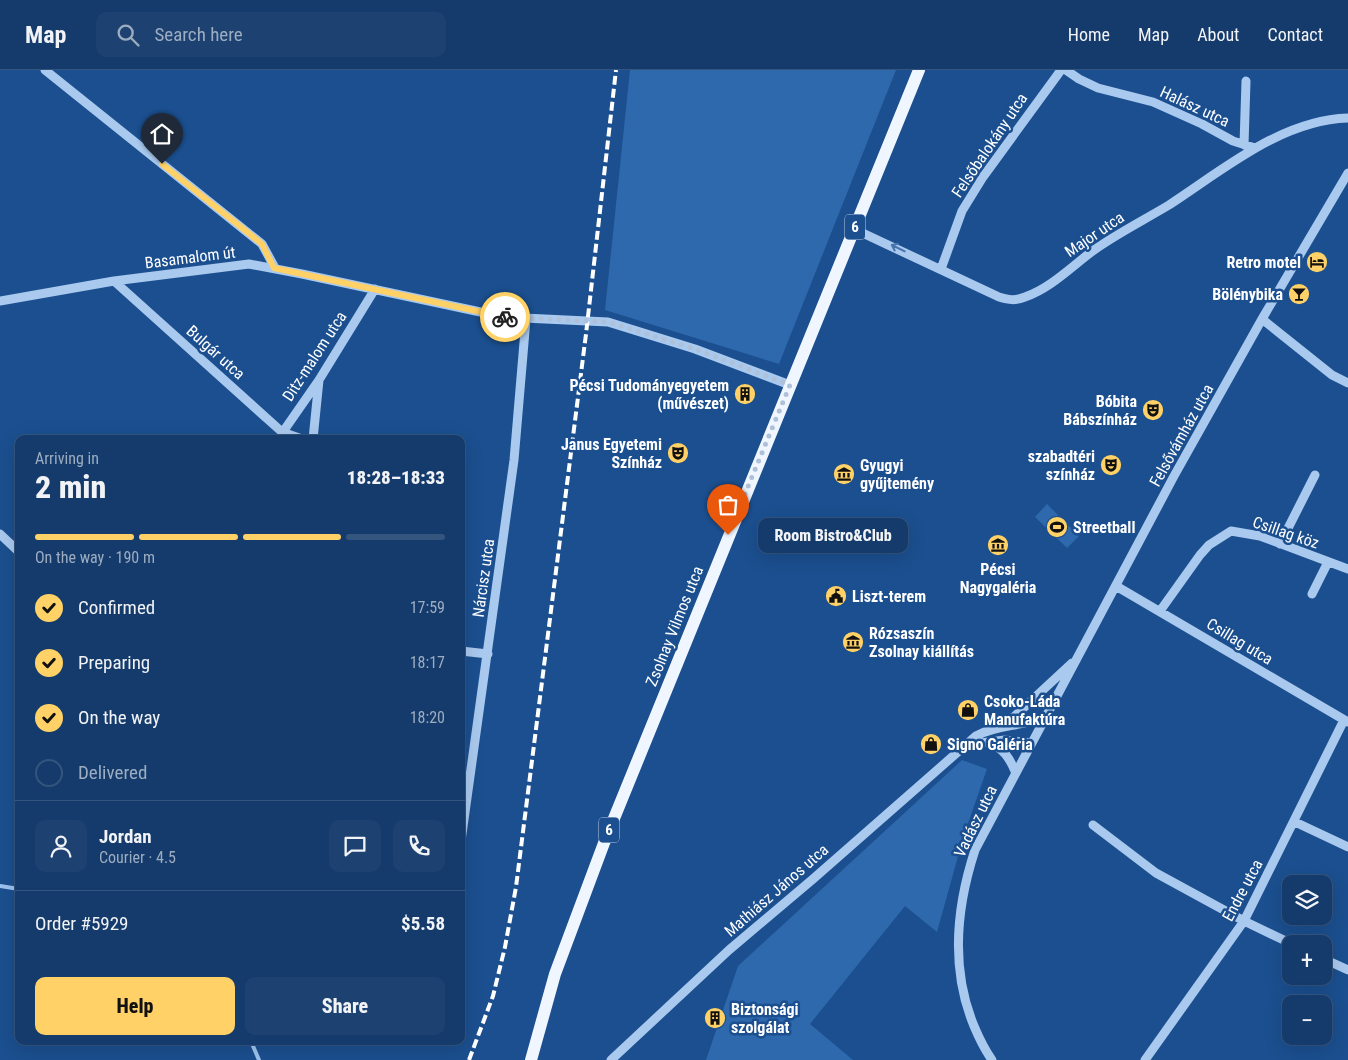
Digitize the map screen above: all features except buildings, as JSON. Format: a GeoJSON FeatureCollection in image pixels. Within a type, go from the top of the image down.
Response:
{"type":"FeatureCollection","features":[{"type":"Feature","properties":{"kind":"main road","name":"Zsolnay Vilmos utca"},"geometry":{"type":"LineString","coordinates":[[531,1060],[554,974],[604,843],[919,70]]}},
{"type":"Feature","properties":{"kind":"street"},"geometry":{"type":"LineString","coordinates":[[45,70],[262,244],[274,268]]}},
{"type":"Feature","properties":{"kind":"street","name":"Felsőbalokány utca"},"geometry":{"type":"LineString","coordinates":[[941,269],[962,211],[983,177],[1061,70]]}},
{"type":"Feature","properties":{"kind":"street","name":"Halász utca"},"geometry":{"type":"LineString","coordinates":[[1066,70],[1098,88],[1152,102],[1202,124],[1233,141],[1255,148]]}},
{"type":"Feature","properties":{"kind":"street"},"geometry":{"type":"LineString","coordinates":[[1244,145],[1246,81]]}},
{"type":"Feature","properties":{"kind":"street","name":"Major utca"},"geometry":{"type":"LineString","coordinates":[[854,229],[999,297],[1012,301],[1042,290],[1096,249],[1255,148],[1312,123],[1348,118]]}},
{"type":"Feature","properties":{"kind":"street","name":"Felsővámház utca"},"geometry":{"type":"LineString","coordinates":[[1047,716],[1174,476],[1262,319],[1348,173]]}},
{"type":"Feature","properties":{"kind":"street","name":"Basamalom út"},"geometry":{"type":"LineString","coordinates":[[0,301],[114,281],[249,264],[486,313],[526,319],[608,322],[695,349],[790,385]]}},
{"type":"Feature","properties":{"kind":"street","name":"Bulgár utca"},"geometry":{"type":"LineString","coordinates":[[114,281],[280,435]]}},
{"type":"Feature","properties":{"kind":"street","name":"Ditz-malom utca"},"geometry":{"type":"LineString","coordinates":[[280,435],[319,380],[375,289]]}},
{"type":"Feature","properties":{"kind":"street","name":"Nárcisz utca"},"geometry":{"type":"LineString","coordinates":[[465,813],[514,460],[526,319]]}},
{"type":"Feature","properties":{"kind":"street"},"geometry":{"type":"LineString","coordinates":[[1262,319],[1332,375],[1348,383]]}},
{"type":"Feature","properties":{"kind":"street"},"geometry":{"type":"LineString","coordinates":[[313,435],[319,380]]}},
{"type":"Feature","properties":{"kind":"street"},"geometry":{"type":"LineString","coordinates":[[1280,544],[1315,475]]}},
{"type":"Feature","properties":{"kind":"street","name":"Csillag köz"},"geometry":{"type":"LineString","coordinates":[[1160,612],[1200,555],[1209,545],[1231,531],[1260,536],[1348,569]]}},
{"type":"Feature","properties":{"kind":"street"},"geometry":{"type":"LineString","coordinates":[[0,534],[15,548]]}},
{"type":"Feature","properties":{"kind":"street"},"geometry":{"type":"LineString","coordinates":[[1312,594],[1328,562]]}},
{"type":"Feature","properties":{"kind":"street","name":"Csillag utca"},"geometry":{"type":"LineString","coordinates":[[1116,586],[1346,721]]}},
{"type":"Feature","properties":{"kind":"street"},"geometry":{"type":"LineString","coordinates":[[465,651],[488,654]]}},
{"type":"Feature","properties":{"kind":"street","name":"Mathiász János utca"},"geometry":{"type":"LineString","coordinates":[[1002,727],[1076,659]]}},
{"type":"Feature","properties":{"kind":"street","name":"Mathiász János utca"},"geometry":{"type":"LineString","coordinates":[[611,1060],[729,950],[820,873],[964,746],[984,731],[1034,722],[1047,716]]}},
{"type":"Feature","properties":{"kind":"street","name":"Vadász utca"},"geometry":{"type":"LineString","coordinates":[[992,1060],[969,1014],[963,993],[959,972],[957,940],[959,916],[966,877],[975,850],[1015,772],[1047,716]]}},
{"type":"Feature","properties":{"kind":"street","name":"Endre utca"},"geometry":{"type":"LineString","coordinates":[[1145,1060],[1244,921],[1346,721]]}},
{"type":"Feature","properties":{"kind":"street"},"geometry":{"type":"LineString","coordinates":[[964,746],[1005,740],[1032,743]]}},
{"type":"Feature","properties":{"kind":"street"},"geometry":{"type":"LineString","coordinates":[[990,742],[1001,748],[1010,757],[1015,772]]}},
{"type":"Feature","properties":{"kind":"street"},"geometry":{"type":"LineString","coordinates":[[1295,822],[1348,846]]}},
{"type":"Feature","properties":{"kind":"street"},"geometry":{"type":"LineString","coordinates":[[1093,825],[1156,873],[1244,921],[1282,939]]}},
{"type":"Feature","properties":{"kind":"street"},"geometry":{"type":"LineString","coordinates":[[1332,963],[1348,970]]}},
{"type":"Feature","properties":{"kind":"shaded area"},"geometry":{"type":"Polygon","coordinates":[[[630,70],[896,70],[779,364],[605,310],[630,70]]]}},
{"type":"Feature","properties":{"kind":"shaded area","name":"Streetball"},"geometry":{"type":"Polygon","coordinates":[[[1047,504],[1079,536],[1067,548],[1035,517],[1047,504]]]}},
{"type":"Feature","properties":{"kind":"shaded area"},"geometry":{"type":"Polygon","coordinates":[[[962,760],[987,769],[964,835],[937,932],[905,906],[810,1024],[853,1060],[706,1060],[738,966],[962,760]]]}},
{"type":"Feature","properties":{"kind":"waterway"},"geometry":{"type":"LineString","coordinates":[[0,886],[15,888]]}},
{"type":"Feature","properties":{"kind":"waterway"},"geometry":{"type":"LineString","coordinates":[[253,1045],[259,1060]]}},
{"type":"Feature","properties":{"kind":"railway"},"geometry":{"type":"LineString","coordinates":[[469,1060],[493,996],[505,947],[516,887],[586,334],[616,70]]}},
{"type":"Feature","properties":{"kind":"way so far"},"geometry":{"type":"LineString","coordinates":[[505,317],[608,322],[695,349],[790,385],[728,535]]}},
{"type":"Feature","properties":{"kind":"place","name":"Retro motel"},"geometry":{"type":"Point","coordinates":[1317,262]}},
{"type":"Feature","properties":{"kind":"place","name":"Bölénybika"},"geometry":{"type":"Point","coordinates":[1299,294]}},
{"type":"Feature","properties":{"kind":"place","name":"Pécsi Tudományegyetem (művészet)"},"geometry":{"type":"Point","coordinates":[745,394]}},
{"type":"Feature","properties":{"kind":"place","name":"Bóbita Bábszínház"},"geometry":{"type":"Point","coordinates":[1153,410]}},
{"type":"Feature","properties":{"kind":"place","name":"Janus Egyetemi Színház"},"geometry":{"type":"Point","coordinates":[678,453]}},
{"type":"Feature","properties":{"kind":"place","name":"szabadtéri színház"},"geometry":{"type":"Point","coordinates":[1111,465]}},
{"type":"Feature","properties":{"kind":"place","name":"Gyugyi gyűjtemény"},"geometry":{"type":"Point","coordinates":[844,474]}},
{"type":"Feature","properties":{"kind":"place","name":"Streetball"},"geometry":{"type":"Point","coordinates":[1057,527]}},
{"type":"Feature","properties":{"kind":"place","name":"Room Bistro&Club"},"geometry":{"type":"Point","coordinates":[728,535]}},
{"type":"Feature","properties":{"kind":"place","name":"Pécsi Nagygaléria"},"geometry":{"type":"Point","coordinates":[998,545]}},
{"type":"Feature","properties":{"kind":"place","name":"Liszt-terem"},"geometry":{"type":"Point","coordinates":[836,596]}},
{"type":"Feature","properties":{"kind":"place","name":"Rózsaszín Zsolnay kiállítás"},"geometry":{"type":"Point","coordinates":[853,642]}},
{"type":"Feature","properties":{"kind":"place","name":"Csoko-Láda Manufaktúra"},"geometry":{"type":"Point","coordinates":[968,710]}},
{"type":"Feature","properties":{"kind":"place","name":"Signo Galéria"},"geometry":{"type":"Point","coordinates":[931,744]}},
{"type":"Feature","properties":{"kind":"place","name":"Biztonsági szolgálat"},"geometry":{"type":"Point","coordinates":[715,1018]}},
{"type":"Feature","properties":{"kind":"route"},"geometry":{"type":"LineString","coordinates":[[162,164],[262,244],[274,268],[505,317]]}}]}
